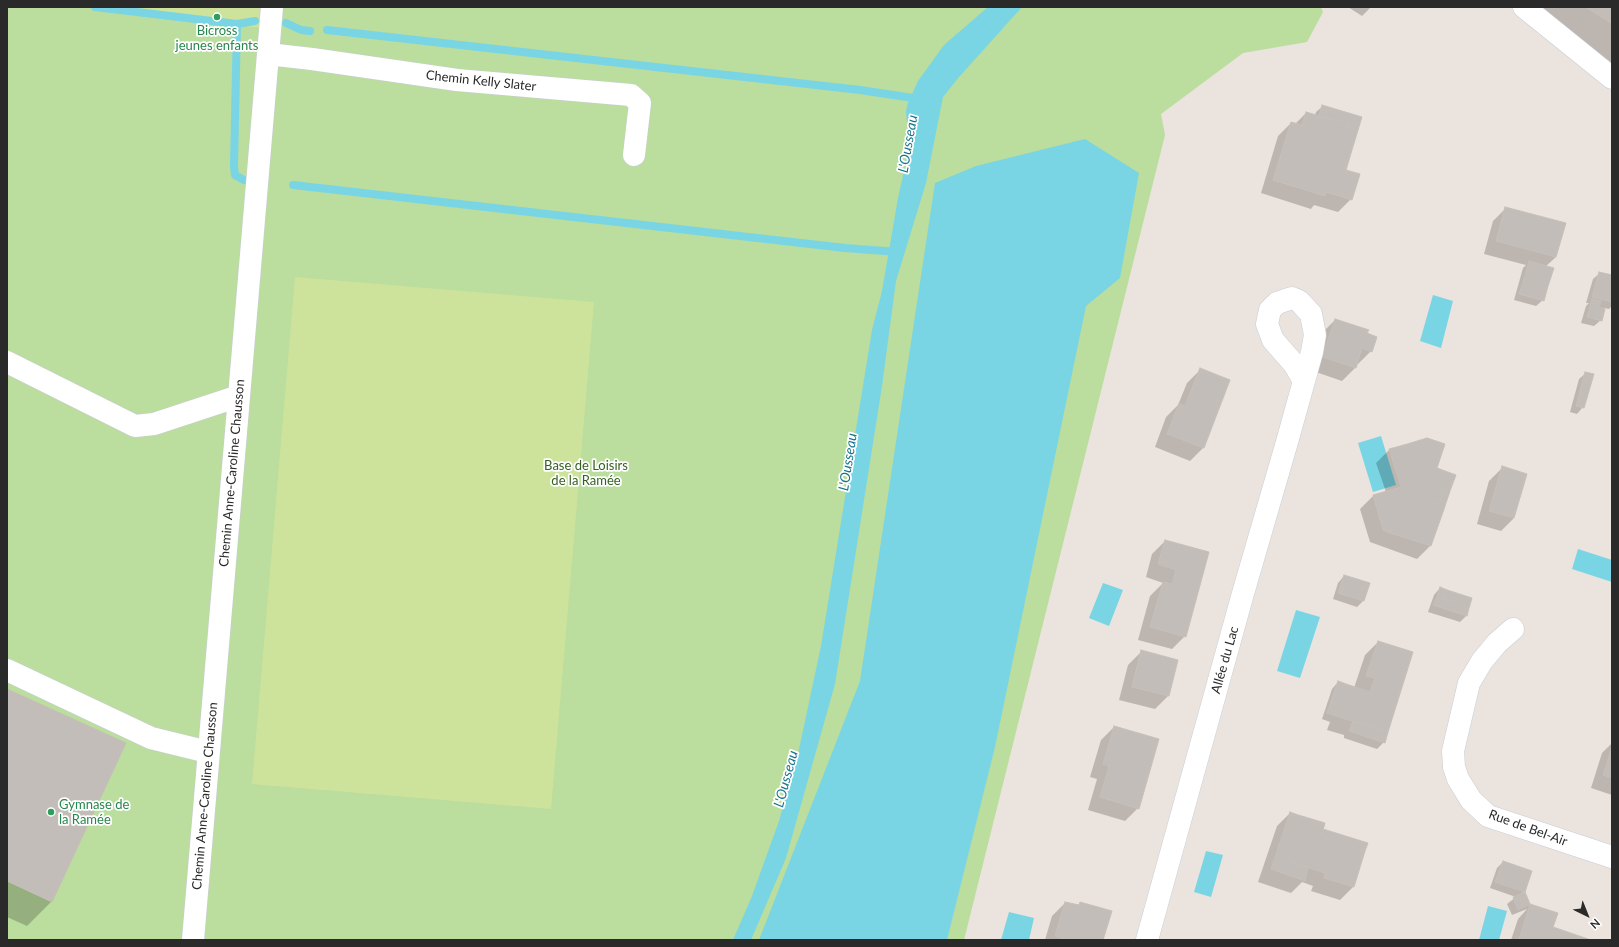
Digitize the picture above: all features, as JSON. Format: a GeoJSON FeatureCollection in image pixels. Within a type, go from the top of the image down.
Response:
{"type":"FeatureCollection","features":[{"type":"Feature","properties":{"kind":"street","name":"Chemin Anne-Caroline Chausson"},"geometry":{"type":"LineString","coordinates":[[193,940],[272,7]]}},
{"type":"Feature","properties":{"kind":"street"},"geometry":{"type":"LineString","coordinates":[[1524,7],[1612,78]]}},
{"type":"Feature","properties":{"kind":"street","name":"Chemin Kelly Slater"},"geometry":{"type":"LineString","coordinates":[[268,54],[457,80],[631,95],[640,103],[634,155]]}},
{"type":"Feature","properties":{"kind":"street"},"geometry":{"type":"LineString","coordinates":[[7,362],[135,426],[154,424],[239,396]]}},
{"type":"Feature","properties":{"kind":"street","name":"Allée du Lac"},"geometry":{"type":"LineString","coordinates":[[1147,940],[1242,597],[1304,381]]}},
{"type":"Feature","properties":{"kind":"street","name":"Rue de Bel-Air"},"geometry":{"type":"LineString","coordinates":[[1513,629],[1497,643],[1482,661],[1469,683],[1453,751],[1454,767],[1458,779],[1471,800],[1488,816],[1612,857]]}},
{"type":"Feature","properties":{"kind":"street"},"geometry":{"type":"LineString","coordinates":[[7,670],[151,738],[208,752]]}},
{"type":"Feature","properties":{"kind":"green space","name":"Base de Loisirs de la Ramée"},"geometry":{"type":"Polygon","coordinates":[[[7,7],[1321,7],[1323,12],[1307,42],[1243,53],[1161,114],[1165,135],[964,940],[7,940],[7,7]]]}},
{"type":"Feature","properties":{"kind":"green space","name":"Bicross jeunes enfants"},"geometry":{"type":"Polygon","coordinates":[[[86,7],[263,7],[261,28],[86,7]]]}},
{"type":"Feature","properties":{"kind":"green space"},"geometry":{"type":"Polygon","coordinates":[[[295,277],[594,302],[551,809],[252,784],[295,277]]]}},
{"type":"Feature","properties":{"kind":"water"},"geometry":{"type":"Polygon","coordinates":[[[988,7],[1022,7],[943,97],[926,183],[896,281],[882,386],[835,684],[786,858],[751,940],[733,940],[752,896],[779,821],[798,754],[821,646],[872,330],[882,291],[898,198],[909,148],[906,111],[908,103],[918,81],[944,45],[988,7]]]}},
{"type":"Feature","properties":{"kind":"water"},"geometry":{"type":"Polygon","coordinates":[[[1085,139],[1139,173],[1120,278],[1086,306],[995,747],[947,940],[759,940],[860,681],[935,183],[976,166],[1085,139]]]}},
{"type":"Feature","properties":{"kind":"water"},"geometry":{"type":"Polygon","coordinates":[[[1433,295],[1453,301],[1441,348],[1420,341],[1433,295]]]}},
{"type":"Feature","properties":{"kind":"water"},"geometry":{"type":"Polygon","coordinates":[[[1381,436],[1396,485],[1373,492],[1358,443],[1381,436]]]}},
{"type":"Feature","properties":{"kind":"water"},"geometry":{"type":"Polygon","coordinates":[[[1578,549],[1612,560],[1612,582],[1572,569],[1578,549]]]}},
{"type":"Feature","properties":{"kind":"water"},"geometry":{"type":"Polygon","coordinates":[[[1103,583],[1123,590],[1109,626],[1089,618],[1103,583]]]}},
{"type":"Feature","properties":{"kind":"water"},"geometry":{"type":"Polygon","coordinates":[[[1296,610],[1320,617],[1300,678],[1277,671],[1296,610]]]}},
{"type":"Feature","properties":{"kind":"water"},"geometry":{"type":"Polygon","coordinates":[[[1206,851],[1223,855],[1211,897],[1194,892],[1206,851]]]}},
{"type":"Feature","properties":{"kind":"water"},"geometry":{"type":"Polygon","coordinates":[[[1488,906],[1507,911],[1499,940],[1479,940],[1488,906]]]}},
{"type":"Feature","properties":{"kind":"water"},"geometry":{"type":"Polygon","coordinates":[[[1009,912],[1034,918],[1029,940],[1001,940],[1009,912]]]}},
{"type":"Feature","properties":{"kind":"building"},"geometry":{"type":"Polygon","coordinates":[[[1586,7],[1612,7],[1612,24],[1586,7]]]}},
{"type":"Feature","properties":{"kind":"building"},"geometry":{"type":"Polygon","coordinates":[[[1322,105],[1362,117],[1358,130],[1347,127],[1347,124],[1319,116],[1322,105]]]}},
{"type":"Feature","properties":{"kind":"building"},"geometry":{"type":"Polygon","coordinates":[[[1306,112],[1347,124],[1347,127],[1358,130],[1346,170],[1360,174],[1352,200],[1326,192],[1325,196],[1273,180],[1291,122],[1302,125],[1306,112]]]}},
{"type":"Feature","properties":{"kind":"building"},"geometry":{"type":"Polygon","coordinates":[[[1505,207],[1566,223],[1556,257],[1496,241],[1505,207]]]}},
{"type":"Feature","properties":{"kind":"building"},"geometry":{"type":"Polygon","coordinates":[[[1529,261],[1554,268],[1548,286],[1524,279],[1529,261]]]}},
{"type":"Feature","properties":{"kind":"building"},"geometry":{"type":"Polygon","coordinates":[[[1599,272],[1612,275],[1612,302],[1592,297],[1599,272]]]}},
{"type":"Feature","properties":{"kind":"building"},"geometry":{"type":"Polygon","coordinates":[[[1524,279],[1548,286],[1544,301],[1519,294],[1524,279]]]}},
{"type":"Feature","properties":{"kind":"building"},"geometry":{"type":"Polygon","coordinates":[[[1592,299],[1601,301],[1599,307],[1605,309],[1602,321],[1587,317],[1592,299]]]}},
{"type":"Feature","properties":{"kind":"building"},"geometry":{"type":"Polygon","coordinates":[[[1335,319],[1369,330],[1367,333],[1377,337],[1372,352],[1362,348],[1356,368],[1322,357],[1335,319]]]}},
{"type":"Feature","properties":{"kind":"building"},"geometry":{"type":"Polygon","coordinates":[[[1200,368],[1230,380],[1204,448],[1167,434],[1179,403],[1185,406],[1200,368]]]}},
{"type":"Feature","properties":{"kind":"building"},"geometry":{"type":"Polygon","coordinates":[[[1585,372],[1594,374],[1584,408],[1576,406],[1585,372]]]}},
{"type":"Feature","properties":{"kind":"building"},"geometry":{"type":"Polygon","coordinates":[[[1427,438],[1445,444],[1437,468],[1456,475],[1450,491],[1444,489],[1439,504],[1432,502],[1430,509],[1443,512],[1431,546],[1390,533],[1415,460],[1409,461],[1404,445],[1427,438]]]}},
{"type":"Feature","properties":{"kind":"building"},"geometry":{"type":"Polygon","coordinates":[[[1404,445],[1409,461],[1415,460],[1390,533],[1383,530],[1373,495],[1401,487],[1389,449],[1404,445]]]}},
{"type":"Feature","properties":{"kind":"building"},"geometry":{"type":"Polygon","coordinates":[[[1502,466],[1527,474],[1514,518],[1489,511],[1502,466]]]}},
{"type":"Feature","properties":{"kind":"building"},"geometry":{"type":"Polygon","coordinates":[[[1444,489],[1450,491],[1443,512],[1430,509],[1432,502],[1439,504],[1444,489]]]}},
{"type":"Feature","properties":{"kind":"building"},"geometry":{"type":"Polygon","coordinates":[[[1165,540],[1209,552],[1186,637],[1150,627],[1163,582],[1172,584],[1176,570],[1158,564],[1165,540]]]}},
{"type":"Feature","properties":{"kind":"building"},"geometry":{"type":"Polygon","coordinates":[[[1344,575],[1370,583],[1364,601],[1338,593],[1344,575]]]}},
{"type":"Feature","properties":{"kind":"building"},"geometry":{"type":"Polygon","coordinates":[[[1440,587],[1447,590],[1443,599],[1437,597],[1440,587]]]}},
{"type":"Feature","properties":{"kind":"building"},"geometry":{"type":"Polygon","coordinates":[[[1447,590],[1472,598],[1469,608],[1443,599],[1447,590]]]}},
{"type":"Feature","properties":{"kind":"building"},"geometry":{"type":"Polygon","coordinates":[[[1437,597],[1469,608],[1467,616],[1433,605],[1437,597]]]}},
{"type":"Feature","properties":{"kind":"building"},"geometry":{"type":"Polygon","coordinates":[[[1378,641],[1413,652],[1388,732],[1339,717],[1349,685],[1370,692],[1375,678],[1366,676],[1378,641]]]}},
{"type":"Feature","properties":{"kind":"building"},"geometry":{"type":"Polygon","coordinates":[[[1141,650],[1178,660],[1169,696],[1132,687],[1141,650]]]}},
{"type":"Feature","properties":{"kind":"building"},"geometry":{"type":"Polygon","coordinates":[[[1338,681],[1349,685],[1339,717],[1327,713],[1338,681]]]}},
{"type":"Feature","properties":{"kind":"building","name":"Gymnase de la Ramée"},"geometry":{"type":"Polygon","coordinates":[[[7,689],[126,743],[52,902],[7,881],[7,689]]]}},
{"type":"Feature","properties":{"kind":"building"},"geometry":{"type":"Polygon","coordinates":[[[1353,721],[1388,732],[1385,743],[1349,731],[1353,721]]]}},
{"type":"Feature","properties":{"kind":"building"},"geometry":{"type":"Polygon","coordinates":[[[1114,726],[1159,739],[1139,809],[1100,797],[1109,766],[1103,764],[1114,726]]]}},
{"type":"Feature","properties":{"kind":"building"},"geometry":{"type":"Polygon","coordinates":[[[1612,747],[1612,778],[1603,775],[1612,747]]]}},
{"type":"Feature","properties":{"kind":"building"},"geometry":{"type":"Polygon","coordinates":[[[1290,812],[1295,814],[1291,827],[1299,830],[1288,861],[1308,867],[1305,881],[1271,869],[1290,812]]]}},
{"type":"Feature","properties":{"kind":"building"},"geometry":{"type":"Polygon","coordinates":[[[1295,814],[1325,823],[1321,837],[1365,851],[1354,887],[1324,878],[1325,873],[1288,861],[1299,830],[1291,827],[1295,814]]]}},
{"type":"Feature","properties":{"kind":"building"},"geometry":{"type":"Polygon","coordinates":[[[1323,829],[1368,843],[1365,851],[1321,837],[1323,829]]]}},
{"type":"Feature","properties":{"kind":"building"},"geometry":{"type":"Polygon","coordinates":[[[1503,861],[1532,871],[1525,892],[1495,882],[1503,861]]]}},
{"type":"Feature","properties":{"kind":"building"},"geometry":{"type":"Polygon","coordinates":[[[1525,892],[1530,904],[1518,910],[1513,897],[1525,892]]]}},
{"type":"Feature","properties":{"kind":"building"},"geometry":{"type":"Polygon","coordinates":[[[1065,902],[1079,905],[1080,902],[1112,911],[1103,940],[1061,940],[1061,938],[1055,936],[1065,902]]]}},
{"type":"Feature","properties":{"kind":"building"},"geometry":{"type":"Polygon","coordinates":[[[1530,904],[1558,913],[1553,927],[1591,940],[1519,940],[1530,904]]]}},
{"type":"Feature","properties":{"kind":"waterway"},"geometry":{"type":"LineString","coordinates":[[95,7],[237,24],[234,166],[235,175],[244,180]]}},
{"type":"Feature","properties":{"kind":"waterway"},"geometry":{"type":"LineString","coordinates":[[237,24],[255,21]]}},
{"type":"Feature","properties":{"kind":"waterway"},"geometry":{"type":"LineString","coordinates":[[286,23],[301,30],[310,31]]}},
{"type":"Feature","properties":{"kind":"waterway"},"geometry":{"type":"LineString","coordinates":[[327,30],[860,90],[920,99]]}},
{"type":"Feature","properties":{"kind":"waterway"},"geometry":{"type":"LineString","coordinates":[[293,185],[845,248],[898,252]]}},
{"type":"Feature","properties":{"kind":"place","name":"Bicross jeunes enfants"},"geometry":{"type":"Point","coordinates":[217,17]}},
{"type":"Feature","properties":{"kind":"place","name":"Gymnase de la Ramée"},"geometry":{"type":"Point","coordinates":[51,812]}},
{"type":"Feature","properties":{"kind":"water label","name":"L'Ousseau"},"geometry":{"type":"Point","coordinates":[908,144]}},
{"type":"Feature","properties":{"kind":"water label","name":"L'Ousseau"},"geometry":{"type":"Point","coordinates":[848,462]}},
{"type":"Feature","properties":{"kind":"water label","name":"L'Ousseau"},"geometry":{"type":"Point","coordinates":[786,779]}}]}
